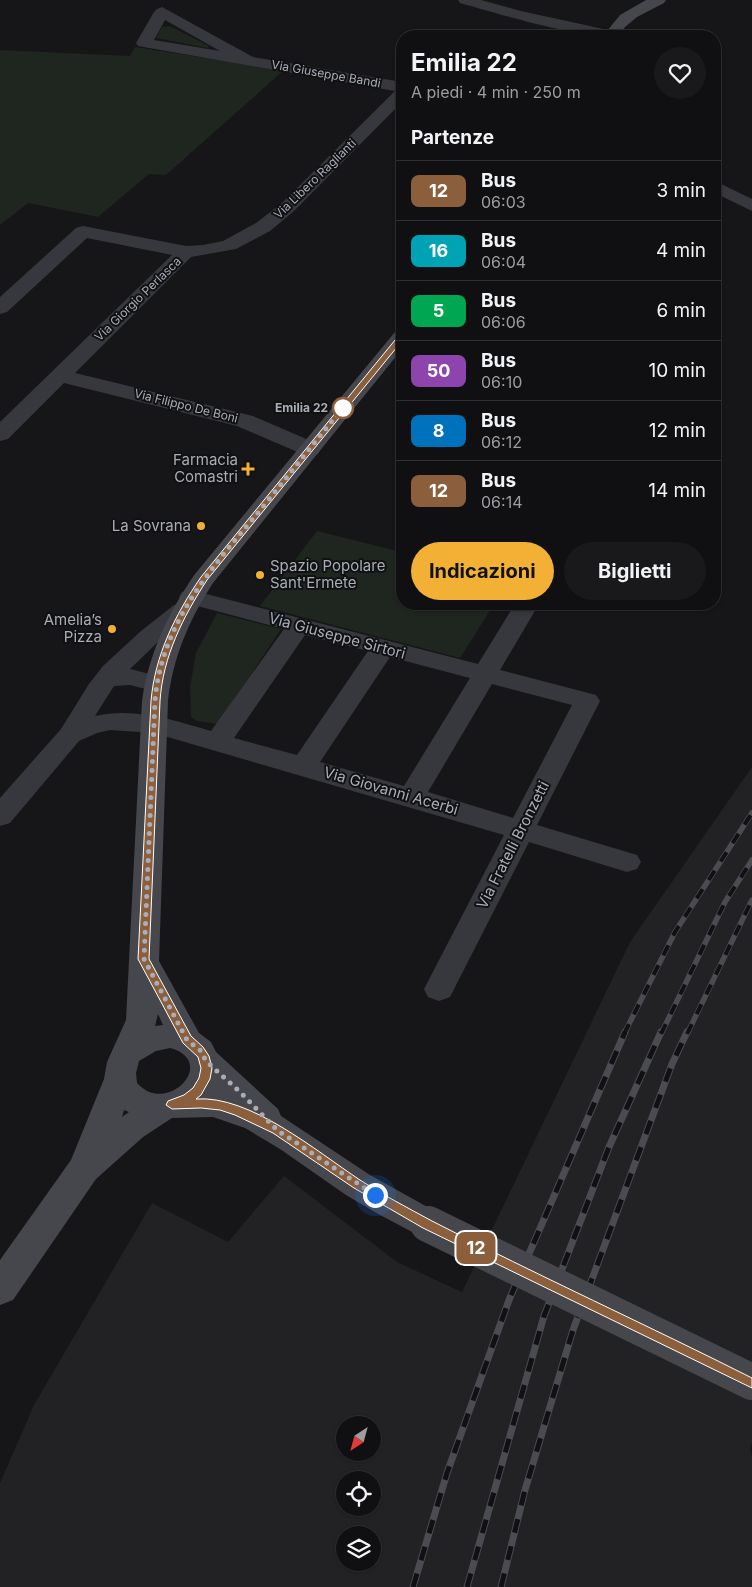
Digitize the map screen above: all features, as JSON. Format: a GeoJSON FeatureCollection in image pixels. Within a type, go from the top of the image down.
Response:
{"type":"FeatureCollection","features":[{"type":"Feature","properties":{"kind":"main road"},"geometry":{"type":"LineString","coordinates":[[615,30],[633,12],[659,0]]}},
{"type":"Feature","properties":{"kind":"main road"},"geometry":{"type":"LineString","coordinates":[[84,1169],[142,1020],[157,684],[170,638],[187,604],[204,579],[396,343]]}},
{"type":"Feature","properties":{"kind":"main road"},"geometry":{"type":"LineString","coordinates":[[0,1289],[84,1169],[131,1128],[167,1105],[188,1098],[201,1086],[206,1073],[196,1050],[144,959]]}},
{"type":"Feature","properties":{"kind":"main road"},"geometry":{"type":"LineString","coordinates":[[277,1130],[196,1050],[174,1037],[154,1038],[139,1044],[123,1067],[123,1090],[140,1103],[167,1105],[201,1103],[220,1105],[238,1111],[277,1130],[358,1185],[428,1224],[752,1382]]}},
{"type":"Feature","properties":{"kind":"street"},"geometry":{"type":"LineString","coordinates":[[465,0],[518,15],[584,30]]}},
{"type":"Feature","properties":{"kind":"street","name":"Via Giuseppe Bandi"},"geometry":{"type":"LineString","coordinates":[[249,61],[162,12],[144,42],[249,61],[396,86]]}},
{"type":"Feature","properties":{"kind":"street","name":"Via Libero Raglianti"},"geometry":{"type":"LineString","coordinates":[[186,252],[203,251],[229,245],[272,221],[295,201],[396,98]]}},
{"type":"Feature","properties":{"kind":"street"},"geometry":{"type":"LineString","coordinates":[[721,189],[752,206]]}},
{"type":"Feature","properties":{"kind":"street","name":"Via Giorgio Perlasca"},"geometry":{"type":"LineString","coordinates":[[0,308],[83,232],[186,252]]}},
{"type":"Feature","properties":{"kind":"street","name":"Via Giorgio Perlasca"},"geometry":{"type":"LineString","coordinates":[[0,434],[186,252]]}},
{"type":"Feature","properties":{"kind":"street","name":"Via Filippo De Boni"},"geometry":{"type":"LineString","coordinates":[[59,375],[245,421],[310,449]]}},
{"type":"Feature","properties":{"kind":"street"},"geometry":{"type":"LineString","coordinates":[[0,816],[70,735],[106,679],[150,636],[187,604]]}},
{"type":"Feature","properties":{"kind":"street","name":"Via Giuseppe Sirtori"},"geometry":{"type":"LineString","coordinates":[[187,604],[298,626],[587,701]]}},
{"type":"Feature","properties":{"kind":"street"},"geometry":{"type":"LineString","coordinates":[[410,797],[523,610]]}},
{"type":"Feature","properties":{"kind":"street"},"geometry":{"type":"LineString","coordinates":[[217,742],[298,626]]}},
{"type":"Feature","properties":{"kind":"street"},"geometry":{"type":"LineString","coordinates":[[304,766],[383,648]]}},
{"type":"Feature","properties":{"kind":"street"},"geometry":{"type":"LineString","coordinates":[[106,679],[130,677],[157,684]]}},
{"type":"Feature","properties":{"kind":"street","name":"Via Fratelli Bronzetti"},"geometry":{"type":"LineString","coordinates":[[439,988],[587,701]]}},
{"type":"Feature","properties":{"kind":"street","name":"Via Giovanni Acerbi"},"geometry":{"type":"LineString","coordinates":[[70,735],[88,726],[110,722],[155,724],[304,766],[627,862]]}},
{"type":"Feature","properties":{"kind":"shaded area"},"geometry":{"type":"Polygon","coordinates":[[[170,26],[209,46],[208,48],[156,38],[162,27],[170,26]]]}},
{"type":"Feature","properties":{"kind":"shaded area"},"geometry":{"type":"Polygon","coordinates":[[[135,47],[284,70],[166,175],[149,174],[98,217],[28,203],[0,225],[0,50],[130,56],[135,47]]]}},
{"type":"Feature","properties":{"kind":"shaded area"},"geometry":{"type":"Polygon","coordinates":[[[317,531],[396,551],[396,610],[490,610],[460,658],[260,606],[317,531]]]}},
{"type":"Feature","properties":{"kind":"shaded area"},"geometry":{"type":"Polygon","coordinates":[[[217,613],[281,629],[218,724],[197,721],[191,717],[190,687],[196,653],[217,613]]]}},
{"type":"Feature","properties":{"kind":"shaded area"},"geometry":{"type":"Polygon","coordinates":[[[752,767],[752,1442],[750,1448],[752,1457],[752,1587],[0,1587],[0,1483],[34,1405],[152,1203],[228,1242],[284,1176],[397,1262],[462,1292],[630,942],[752,767]]]}},
{"type":"Feature","properties":{"kind":"railway"},"geometry":{"type":"LineString","coordinates":[[625,1032],[675,932],[752,813]]}},
{"type":"Feature","properties":{"kind":"railway"},"geometry":{"type":"LineString","coordinates":[[661,1034],[725,902],[752,860]]}},
{"type":"Feature","properties":{"kind":"railway"},"geometry":{"type":"LineString","coordinates":[[687,1034],[752,900]]}},
{"type":"Feature","properties":{"kind":"railway"},"geometry":{"type":"LineString","coordinates":[[413,1587],[447,1473],[509,1300],[625,1032]]}},
{"type":"Feature","properties":{"kind":"railway"},"geometry":{"type":"LineString","coordinates":[[467,1587],[544,1316],[609,1147],[661,1032]]}},
{"type":"Feature","properties":{"kind":"railway"},"geometry":{"type":"LineString","coordinates":[[501,1587],[525,1490],[573,1330],[672,1064],[687,1032]]}},
{"type":"Feature","properties":{"kind":"bus line","name":"12"},"geometry":{"type":"LineString","coordinates":[[396,343],[204,579],[183,610],[170,638],[157,684],[155,701],[144,959],[187,1040],[200,1050],[206,1061],[205,1079],[201,1086],[188,1098],[172,1105],[201,1103],[220,1105],[238,1111],[277,1130],[358,1185],[428,1224],[752,1382]]}},
{"type":"Feature","properties":{"kind":"place","name":"Emilia 22"},"geometry":{"type":"Point","coordinates":[343,408]}},
{"type":"Feature","properties":{"kind":"place","name":"Farmacia Comastri"},"geometry":{"type":"Point","coordinates":[248,469]}},
{"type":"Feature","properties":{"kind":"place","name":"La Sovrana"},"geometry":{"type":"Point","coordinates":[201,526]}},
{"type":"Feature","properties":{"kind":"place","name":"Spazio Popolare Sant'Ermete"},"geometry":{"type":"Point","coordinates":[260,575]}},
{"type":"Feature","properties":{"kind":"place","name":"Amelia’s Pizza"},"geometry":{"type":"Point","coordinates":[112,629]}},
{"type":"Feature","properties":{"kind":"route"},"geometry":{"type":"LineString","coordinates":[[343,408],[204,579],[183,610],[170,638],[157,684],[155,701],[144,959],[187,1040],[200,1050],[206,1061],[277,1130],[375,1195]]}}]}
